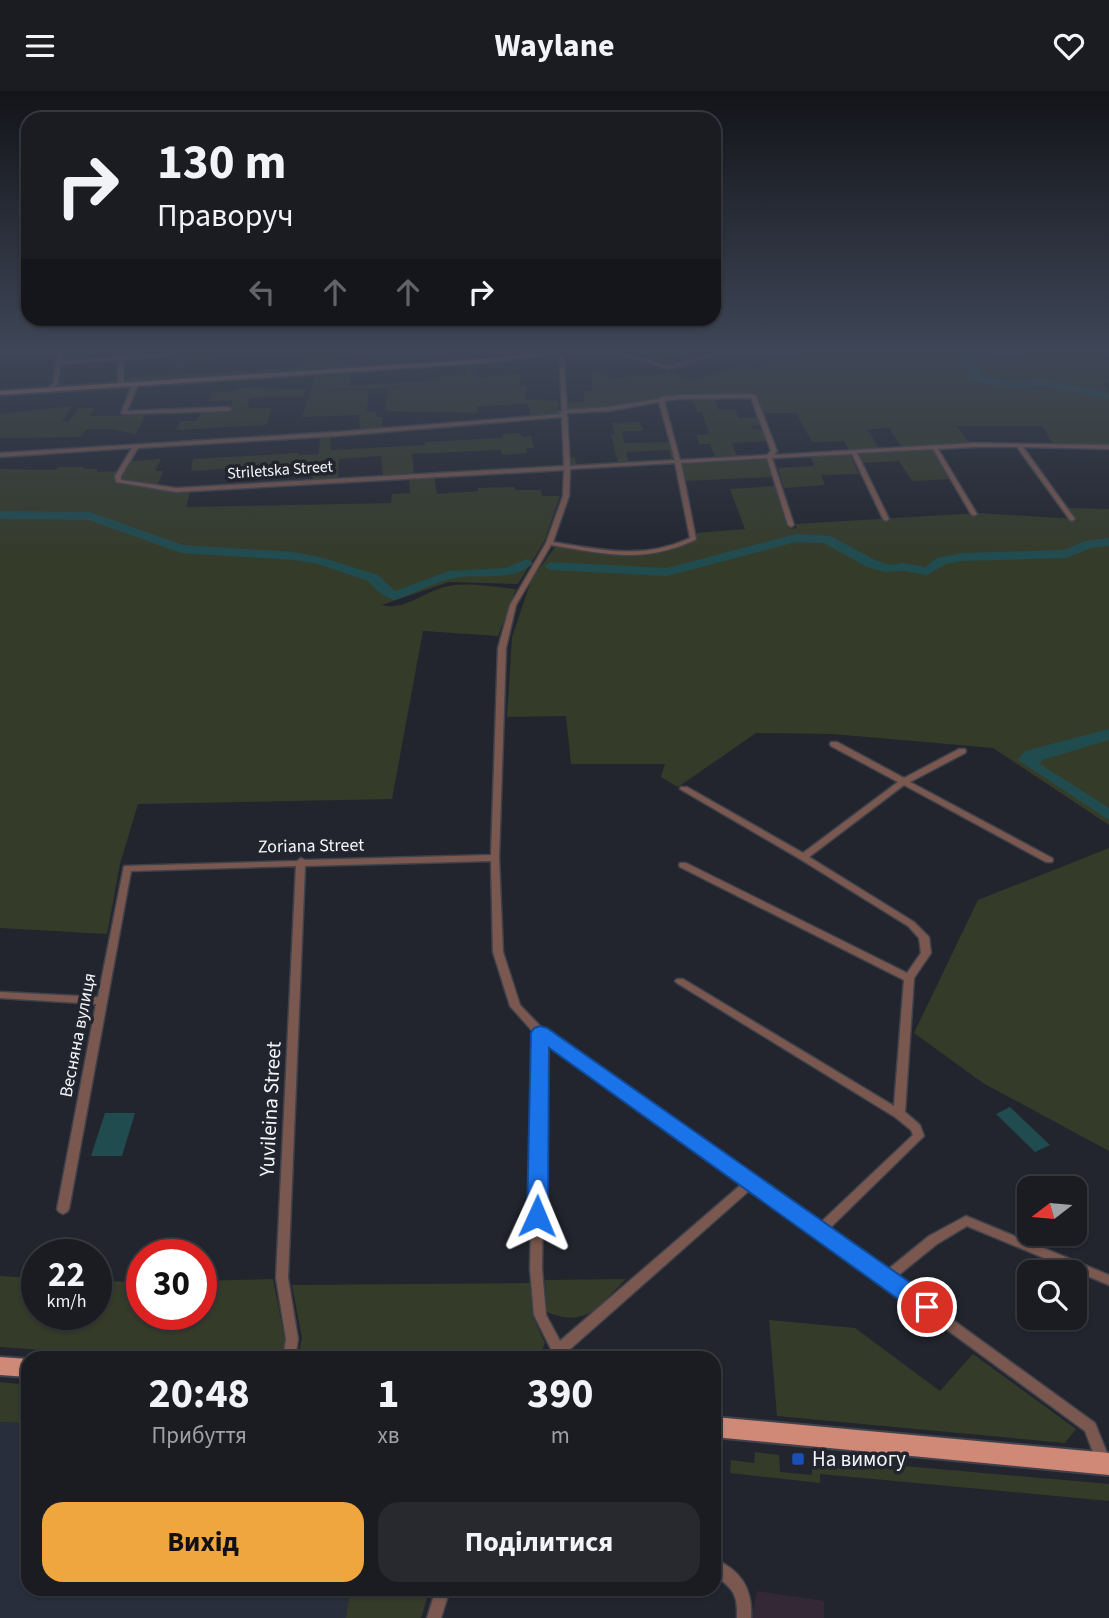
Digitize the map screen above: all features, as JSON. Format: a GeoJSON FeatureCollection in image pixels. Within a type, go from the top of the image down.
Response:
{"type":"FeatureCollection","features":[{"type":"Feature","properties":{"kind":"main road"},"geometry":{"type":"LineString","coordinates":[[0,1366],[21,1368]]}},
{"type":"Feature","properties":{"kind":"main road"},"geometry":{"type":"LineString","coordinates":[[721,1428],[1107,1464]]}},
{"type":"Feature","properties":{"kind":"street"},"geometry":{"type":"LineString","coordinates":[[0,455],[377,431],[495,420]]}},
{"type":"Feature","properties":{"kind":"street"},"geometry":{"type":"LineString","coordinates":[[564,420],[568,467],[565,496],[549,543],[513,605],[502,648],[495,858],[498,952],[515,1006],[540,1033],[820,1230],[1090,1427],[1107,1464]]}},
{"type":"Feature","properties":{"kind":"street"},"geometry":{"type":"LineString","coordinates":[[549,543],[620,554],[664,549],[693,539],[667,420]]}},
{"type":"Feature","properties":{"kind":"street"},"geometry":{"type":"LineString","coordinates":[[762,420],[774,451],[769,456]]}},
{"type":"Feature","properties":{"kind":"street"},"geometry":{"type":"LineString","coordinates":[[568,467],[1018,445],[1108,448]]}},
{"type":"Feature","properties":{"kind":"street"},"geometry":{"type":"LineString","coordinates":[[1018,445],[1072,519]]}},
{"type":"Feature","properties":{"kind":"street","name":"Striletska Street"},"geometry":{"type":"LineString","coordinates":[[136,446],[118,476],[118,481],[176,490],[568,467]]}},
{"type":"Feature","properties":{"kind":"street"},"geometry":{"type":"LineString","coordinates":[[935,448],[974,514]]}},
{"type":"Feature","properties":{"kind":"street"},"geometry":{"type":"LineString","coordinates":[[854,452],[886,519]]}},
{"type":"Feature","properties":{"kind":"street"},"geometry":{"type":"LineString","coordinates":[[769,456],[791,525]]}},
{"type":"Feature","properties":{"kind":"street"},"geometry":{"type":"LineString","coordinates":[[834,744],[1049,860]]}},
{"type":"Feature","properties":{"kind":"street"},"geometry":{"type":"LineString","coordinates":[[803,857],[903,782],[962,751]]}},
{"type":"Feature","properties":{"kind":"street"},"geometry":{"type":"LineString","coordinates":[[684,789],[803,857],[911,924],[923,937],[926,953],[909,978],[899,1114]]}},
{"type":"Feature","properties":{"kind":"street","name":"Zoriana Street"},"geometry":{"type":"LineString","coordinates":[[127,868],[495,858]]}},
{"type":"Feature","properties":{"kind":"street","name":"Yuvileina Street"},"geometry":{"type":"LineString","coordinates":[[290,1351],[292,1339],[282,1277],[301,862]]}},
{"type":"Feature","properties":{"kind":"street"},"geometry":{"type":"LineString","coordinates":[[683,865],[909,978]]}},
{"type":"Feature","properties":{"kind":"street","name":"Весняна вулиця"},"geometry":{"type":"LineString","coordinates":[[64,1209],[127,868]]}},
{"type":"Feature","properties":{"kind":"street"},"geometry":{"type":"LineString","coordinates":[[680,981],[899,1114],[916,1128],[919,1136],[820,1230]]}},
{"type":"Feature","properties":{"kind":"street"},"geometry":{"type":"LineString","coordinates":[[0,995],[102,1001]]}},
{"type":"Feature","properties":{"kind":"street"},"geometry":{"type":"LineString","coordinates":[[540,1033],[536,1269],[540,1315],[554,1351]]}},
{"type":"Feature","properties":{"kind":"street"},"geometry":{"type":"LineString","coordinates":[[558,1351],[750,1183]]}},
{"type":"Feature","properties":{"kind":"street"},"geometry":{"type":"LineString","coordinates":[[886,1278],[933,1240],[966,1221],[1109,1280]]}},
{"type":"Feature","properties":{"kind":"street"},"geometry":{"type":"LineString","coordinates":[[721,1571],[736,1582],[744,1593],[744,1618]]}},
{"type":"Feature","properties":{"kind":"street"},"geometry":{"type":"LineString","coordinates":[[433,1618],[441,1596]]}},
{"type":"Feature","properties":{"kind":"shaded area"},"geometry":{"type":"Polygon","coordinates":[[[0,420],[143,420],[136,434],[110,429],[87,429],[80,437],[0,438],[0,420]]]}},
{"type":"Feature","properties":{"kind":"shaded area"},"geometry":{"type":"Polygon","coordinates":[[[268,420],[266,425],[176,430],[180,421],[268,420]]]}},
{"type":"Feature","properties":{"kind":"shaded area"},"geometry":{"type":"Polygon","coordinates":[[[359,420],[383,420],[382,429],[360,430],[359,420]]]}},
{"type":"Feature","properties":{"kind":"shaded area"},"geometry":{"type":"Polygon","coordinates":[[[705,420],[759,420],[761,425],[751,426],[752,429],[763,430],[768,441],[732,443],[737,456],[715,457],[710,444],[699,444],[696,435],[709,434],[705,420]]]}},
{"type":"Feature","properties":{"kind":"shaded area"},"geometry":{"type":"Polygon","coordinates":[[[800,420],[1109,420],[1109,445],[1053,444],[1042,426],[957,426],[970,444],[902,448],[888,427],[868,430],[879,449],[849,450],[844,441],[812,442],[800,420]]]}},
{"type":"Feature","properties":{"kind":"shaded area"},"geometry":{"type":"Polygon","coordinates":[[[640,422],[643,431],[622,431],[624,443],[670,442],[676,460],[670,460],[669,450],[626,452],[629,463],[575,466],[571,465],[570,458],[575,457],[576,465],[618,463],[611,434],[615,434],[612,423],[640,422]]]}},
{"type":"Feature","properties":{"kind":"shaded area"},"geometry":{"type":"Polygon","coordinates":[[[520,433],[522,437],[531,436],[534,448],[526,448],[527,453],[502,455],[500,450],[412,454],[414,474],[383,476],[381,456],[339,459],[338,479],[313,480],[313,463],[191,471],[193,459],[319,454],[320,436],[330,436],[331,450],[503,438],[502,434],[520,433]]]}},
{"type":"Feature","properties":{"kind":"shaded area"},"geometry":{"type":"Polygon","coordinates":[[[138,448],[131,461],[161,459],[155,471],[163,471],[157,487],[119,479],[138,448]]]}},
{"type":"Feature","properties":{"kind":"shaded area"},"geometry":{"type":"Polygon","coordinates":[[[932,449],[950,479],[912,481],[899,461],[863,463],[858,453],[932,449]]]}},
{"type":"Feature","properties":{"kind":"shaded area"},"geometry":{"type":"Polygon","coordinates":[[[849,453],[859,474],[821,475],[825,485],[784,488],[778,468],[815,466],[810,456],[849,453]]]}},
{"type":"Feature","properties":{"kind":"shaded area"},"geometry":{"type":"Polygon","coordinates":[[[766,458],[772,477],[684,481],[682,463],[766,458]]]}},
{"type":"Feature","properties":{"kind":"shaded area"},"geometry":{"type":"Polygon","coordinates":[[[58,467],[84,467],[83,469],[97,469],[97,472],[120,471],[120,483],[190,492],[186,507],[391,503],[392,494],[410,493],[409,478],[434,476],[437,494],[478,491],[478,488],[514,487],[515,490],[541,490],[542,496],[560,496],[544,542],[518,584],[449,582],[382,605],[398,606],[453,585],[516,589],[498,636],[423,631],[392,799],[138,804],[120,864],[107,934],[0,928],[0,469],[56,470],[58,467]]]}},
{"type":"Feature","properties":{"kind":"shaded area"},"geometry":{"type":"Polygon","coordinates":[[[775,486],[789,529],[797,528],[796,524],[978,513],[1075,519],[1068,508],[1109,509],[1109,825],[993,748],[833,734],[756,733],[678,787],[661,777],[665,764],[571,764],[566,716],[507,717],[512,637],[532,578],[556,546],[628,555],[663,552],[697,539],[697,533],[745,529],[730,489],[775,486]]]}},
{"type":"Feature","properties":{"kind":"shaded area"},"geometry":{"type":"Polygon","coordinates":[[[1109,729],[1109,740],[1042,760],[1040,764],[1109,808],[1109,820],[1018,760],[1025,751],[1109,729]]]}},
{"type":"Feature","properties":{"kind":"shaded area"},"geometry":{"type":"Polygon","coordinates":[[[1109,848],[1109,1151],[983,1083],[914,1033],[978,900],[1109,848]]]}},
{"type":"Feature","properties":{"kind":"shaded area"},"geometry":{"type":"Polygon","coordinates":[[[1010,1107],[1050,1145],[1035,1152],[996,1114],[1010,1107]]]}},
{"type":"Feature","properties":{"kind":"shaded area"},"geometry":{"type":"Polygon","coordinates":[[[105,1113],[135,1113],[122,1156],[91,1156],[105,1113]]]}},
{"type":"Feature","properties":{"kind":"shaded area"},"geometry":{"type":"Polygon","coordinates":[[[0,1276],[21,1277],[21,1330],[112,1330],[112,1281],[126,1282],[126,1330],[217,1330],[217,1281],[273,1279],[285,1340],[283,1351],[58,1351],[0,1347],[0,1276]]]}},
{"type":"Feature","properties":{"kind":"shaded area"},"geometry":{"type":"Polygon","coordinates":[[[626,1279],[592,1312],[583,1316],[561,1317],[547,1312],[545,1280],[626,1279]]]}},
{"type":"Feature","properties":{"kind":"shaded area"},"geometry":{"type":"Polygon","coordinates":[[[530,1283],[533,1317],[545,1343],[542,1351],[299,1351],[302,1338],[292,1285],[530,1283]]]}},
{"type":"Feature","properties":{"kind":"shaded area"},"geometry":{"type":"Polygon","coordinates":[[[769,1320],[855,1328],[940,1391],[973,1354],[1076,1429],[1065,1443],[777,1416],[769,1320]]]}},
{"type":"Feature","properties":{"kind":"shaded area"},"geometry":{"type":"Polygon","coordinates":[[[0,1382],[21,1384],[21,1423],[0,1422],[0,1382]]]}},
{"type":"Feature","properties":{"kind":"shaded area"},"geometry":{"type":"Polygon","coordinates":[[[0,1422],[21,1423],[21,1596],[349,1596],[346,1618],[0,1618],[0,1422]]]}},
{"type":"Feature","properties":{"kind":"shaded area"},"geometry":{"type":"Polygon","coordinates":[[[755,1452],[779,1455],[780,1472],[812,1475],[812,1458],[1109,1484],[1109,1501],[820,1474],[820,1483],[730,1473],[731,1460],[754,1463],[755,1452]]]}},
{"type":"Feature","properties":{"kind":"shaded area"},"geometry":{"type":"Polygon","coordinates":[[[757,1591],[824,1601],[824,1618],[752,1618],[757,1591]]]}},
{"type":"Feature","properties":{"kind":"shaded area"},"geometry":{"type":"Polygon","coordinates":[[[349,1596],[428,1596],[421,1618],[346,1618],[349,1596]]]}},
{"type":"Feature","properties":{"kind":"waterway"},"geometry":{"type":"LineString","coordinates":[[0,515],[90,516],[181,549],[293,556],[320,561],[373,578],[394,596],[449,575],[505,572],[527,563]]}},
{"type":"Feature","properties":{"kind":"waterway"},"geometry":{"type":"LineString","coordinates":[[550,566],[667,572],[796,538],[827,539],[870,563],[889,569],[904,567],[927,571],[942,561],[963,557],[1066,554],[1089,544],[1109,542]]}},
{"type":"Feature","properties":{"kind":"place","name":"На вимогу"},"geometry":{"type":"Point","coordinates":[798,1459]}},
{"type":"Feature","properties":{"kind":"route"},"geometry":{"type":"LineString","coordinates":[[537,1216],[540,1033],[927,1307]]}}]}
